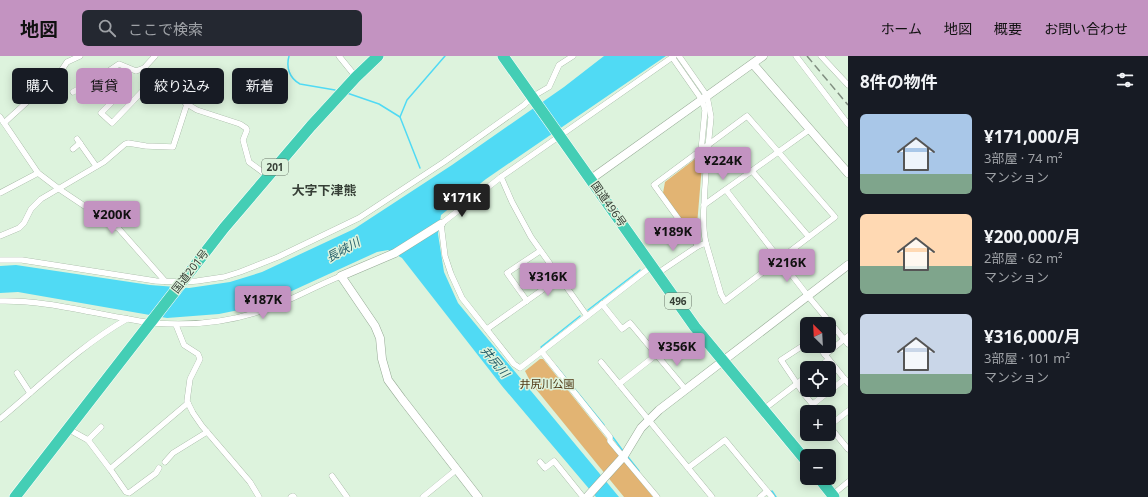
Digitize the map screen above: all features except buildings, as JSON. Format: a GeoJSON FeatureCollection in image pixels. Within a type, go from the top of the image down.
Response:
{"type":"FeatureCollection","features":[{"type":"Feature","properties":{"kind":"highway","name":"国道201号"},"geometry":{"type":"LineString","coordinates":[[15,497],[181,284],[268,176],[311,126],[356,77],[378,56]]}},
{"type":"Feature","properties":{"kind":"highway","name":"国道496号"},"geometry":{"type":"LineString","coordinates":[[503,56],[695,326],[800,453]]}},
{"type":"Feature","properties":{"kind":"highway"},"geometry":{"type":"LineString","coordinates":[[824,485],[832,496]]}},
{"type":"Feature","properties":{"kind":"street"},"geometry":{"type":"LineString","coordinates":[[4,123],[62,71],[67,62],[80,56]]}},
{"type":"Feature","properties":{"kind":"street"},"geometry":{"type":"LineString","coordinates":[[144,68],[155,56]]}},
{"type":"Feature","properties":{"kind":"street"},"geometry":{"type":"LineString","coordinates":[[339,56],[356,77]]}},
{"type":"Feature","properties":{"kind":"street"},"geometry":{"type":"LineString","coordinates":[[0,260],[22,260],[181,284],[224,277],[255,267],[324,236],[359,218],[444,162],[549,87],[559,65],[573,56]]}},
{"type":"Feature","properties":{"kind":"street"},"geometry":{"type":"LineString","coordinates":[[679,56],[705,98],[711,117],[708,146],[703,230],[721,294],[725,301],[835,217],[747,116],[708,146],[654,185],[698,246]]}},
{"type":"Feature","properties":{"kind":"street"},"geometry":{"type":"LineString","coordinates":[[591,179],[763,56]]}},
{"type":"Feature","properties":{"kind":"street"},"geometry":{"type":"LineString","coordinates":[[796,56],[848,124]]}},
{"type":"Feature","properties":{"kind":"street"},"geometry":{"type":"LineString","coordinates":[[821,56],[848,85]]}},
{"type":"Feature","properties":{"kind":"street"},"geometry":{"type":"LineString","coordinates":[[0,301],[48,305],[127,319],[176,325],[211,322],[236,318],[258,312],[395,254],[441,224],[559,134],[673,57],[705,98],[701,151]]}},
{"type":"Feature","properties":{"kind":"street"},"geometry":{"type":"LineString","coordinates":[[73,92],[85,87],[119,64],[136,71],[140,70]]}},
{"type":"Feature","properties":{"kind":"street"},"geometry":{"type":"LineString","coordinates":[[753,64],[848,172]]}},
{"type":"Feature","properties":{"kind":"street"},"geometry":{"type":"LineString","coordinates":[[121,93],[131,103],[112,123],[101,112],[121,93]]}},
{"type":"Feature","properties":{"kind":"street"},"geometry":{"type":"LineString","coordinates":[[132,102],[140,94]]}},
{"type":"Feature","properties":{"kind":"street"},"geometry":{"type":"LineString","coordinates":[[0,236],[19,228],[36,203],[45,196],[104,162],[125,144],[173,147],[176,143],[187,104],[198,110],[240,124],[246,128],[247,130],[243,140],[250,162],[268,176]]}},
{"type":"Feature","properties":{"kind":"street"},"geometry":{"type":"LineString","coordinates":[[0,118],[38,173],[58,189],[119,229],[165,281]]}},
{"type":"Feature","properties":{"kind":"street"},"geometry":{"type":"LineString","coordinates":[[704,205],[810,130]]}},
{"type":"Feature","properties":{"kind":"street"},"geometry":{"type":"LineString","coordinates":[[73,148],[79,141],[96,166]]}},
{"type":"Feature","properties":{"kind":"street"},"geometry":{"type":"LineString","coordinates":[[752,171],[809,237]]}},
{"type":"Feature","properties":{"kind":"street"},"geometry":{"type":"LineString","coordinates":[[0,193],[38,173]]}},
{"type":"Feature","properties":{"kind":"street"},"geometry":{"type":"LineString","coordinates":[[502,177],[512,202],[531,237],[587,316]]}},
{"type":"Feature","properties":{"kind":"street"},"geometry":{"type":"LineString","coordinates":[[726,190],[808,296],[847,340],[824,361]]}},
{"type":"Feature","properties":{"kind":"street"},"geometry":{"type":"LineString","coordinates":[[441,224],[445,256],[462,298],[514,364],[520,368],[602,304],[655,269],[706,243]]}},
{"type":"Feature","properties":{"kind":"street"},"geometry":{"type":"LineString","coordinates":[[526,301],[507,273],[540,250]]}},
{"type":"Feature","properties":{"kind":"street"},"geometry":{"type":"LineString","coordinates":[[540,462],[545,468],[554,461],[587,496],[624,456],[634,437],[648,420],[848,265]]}},
{"type":"Feature","properties":{"kind":"street"},"geometry":{"type":"LineString","coordinates":[[341,276],[375,326],[380,338],[382,360],[388,380],[394,390],[478,497]]}},
{"type":"Feature","properties":{"kind":"street"},"geometry":{"type":"LineString","coordinates":[[487,329],[559,278]]}},
{"type":"Feature","properties":{"kind":"street"},"geometry":{"type":"LineString","coordinates":[[602,304],[622,329],[630,323],[686,390]]}},
{"type":"Feature","properties":{"kind":"street"},"geometry":{"type":"LineString","coordinates":[[0,419],[110,328],[127,319]]}},
{"type":"Feature","properties":{"kind":"street"},"geometry":{"type":"LineString","coordinates":[[176,325],[184,345],[198,354],[200,359],[190,379],[187,401],[193,413],[207,432],[250,482],[259,497]]}},
{"type":"Feature","properties":{"kind":"street"},"geometry":{"type":"LineString","coordinates":[[800,348],[781,360],[813,404],[846,381],[824,353]]}},
{"type":"Feature","properties":{"kind":"street"},"geometry":{"type":"LineString","coordinates":[[542,352],[657,497]]}},
{"type":"Feature","properties":{"kind":"street"},"geometry":{"type":"LineString","coordinates":[[619,384],[656,355]]}},
{"type":"Feature","properties":{"kind":"street"},"geometry":{"type":"LineString","coordinates":[[601,362],[712,497]]}},
{"type":"Feature","properties":{"kind":"street"},"geometry":{"type":"LineString","coordinates":[[17,373],[30,393]]}},
{"type":"Feature","properties":{"kind":"street"},"geometry":{"type":"LineString","coordinates":[[764,409],[800,381]]}},
{"type":"Feature","properties":{"kind":"street"},"geometry":{"type":"LineString","coordinates":[[110,469],[188,403]]}},
{"type":"Feature","properties":{"kind":"street"},"geometry":{"type":"LineString","coordinates":[[836,420],[848,411]]}},
{"type":"Feature","properties":{"kind":"street"},"geometry":{"type":"LineString","coordinates":[[88,440],[101,427]]}},
{"type":"Feature","properties":{"kind":"street"},"geometry":{"type":"LineString","coordinates":[[68,429],[88,440],[128,493],[156,473],[159,468]]}},
{"type":"Feature","properties":{"kind":"street"},"geometry":{"type":"LineString","coordinates":[[165,462],[173,453],[207,432]]}},
{"type":"Feature","properties":{"kind":"street"},"geometry":{"type":"LineString","coordinates":[[836,434],[847,447]]}},
{"type":"Feature","properties":{"kind":"street"},"geometry":{"type":"LineString","coordinates":[[688,468],[725,440],[772,497]]}},
{"type":"Feature","properties":{"kind":"street"},"geometry":{"type":"LineString","coordinates":[[423,497],[456,470]]}},
{"type":"Feature","properties":{"kind":"street"},"geometry":{"type":"LineString","coordinates":[[332,476],[347,497]]}},
{"type":"Feature","properties":{"kind":"street"},"geometry":{"type":"LineString","coordinates":[[832,496],[848,482]]}},
{"type":"Feature","properties":{"kind":"street"},"geometry":{"type":"LineString","coordinates":[[760,497],[767,491]]}},
{"type":"Feature","properties":{"kind":"green space"},"geometry":{"type":"Polygon","coordinates":[[[703,153],[697,225],[700,241],[696,242],[663,193],[665,182],[703,153]]]}},
{"type":"Feature","properties":{"kind":"green space","name":"井尻川公園"},"geometry":{"type":"Polygon","coordinates":[[[540,359],[543,359],[653,497],[624,497],[531,383],[525,371],[540,359]]]}},
{"type":"Feature","properties":{"kind":"water"},"geometry":{"type":"Polygon","coordinates":[[[604,56],[666,56],[486,179],[441,215],[438,234],[444,272],[458,303],[619,497],[596,497],[502,386],[402,258],[388,250],[377,252],[259,306],[219,314],[167,318],[18,292],[0,293],[0,266],[16,265],[150,285],[189,288],[230,282],[262,272],[354,229],[452,165],[564,87],[604,56]]]}},
{"type":"Feature","properties":{"kind":"waterway"},"geometry":{"type":"LineString","coordinates":[[289,56],[289,72],[296,82],[335,90]]}},
{"type":"Feature","properties":{"kind":"waterway"},"geometry":{"type":"LineString","coordinates":[[400,117],[407,100],[445,56]]}},
{"type":"Feature","properties":{"kind":"waterway"},"geometry":{"type":"LineString","coordinates":[[347,93],[379,104],[400,117],[420,168]]}},
{"type":"Feature","properties":{"kind":"waterway"},"geometry":{"type":"LineString","coordinates":[[588,310],[640,270]]}},
{"type":"Feature","properties":{"kind":"waterway"},"geometry":{"type":"LineString","coordinates":[[543,349],[541,347],[580,316]]}},
{"type":"Feature","properties":{"kind":"waterway"},"geometry":{"type":"LineString","coordinates":[[556,366],[604,425]]}},
{"type":"Feature","properties":{"kind":"waterway"},"geometry":{"type":"LineString","coordinates":[[612,436],[623,451]]}},
{"type":"Feature","properties":{"kind":"waterway"},"geometry":{"type":"LineString","coordinates":[[628,457],[639,471]]}},
{"type":"Feature","properties":{"kind":"waterway"},"geometry":{"type":"LineString","coordinates":[[771,492],[772,491],[776,497]]}},
{"type":"Feature","properties":{"kind":"railway"},"geometry":{"type":"LineString","coordinates":[[807,56],[848,105]]}},
{"type":"Feature","properties":{"kind":"district","name":"大字下津熊"},"geometry":{"type":"Point","coordinates":[324,190]}},
{"type":"Feature","properties":{"kind":"water label","name":"長峡川"},"geometry":{"type":"Point","coordinates":[343,250]}},
{"type":"Feature","properties":{"kind":"water label","name":"井尻川"},"geometry":{"type":"Point","coordinates":[495,362]}}]}
